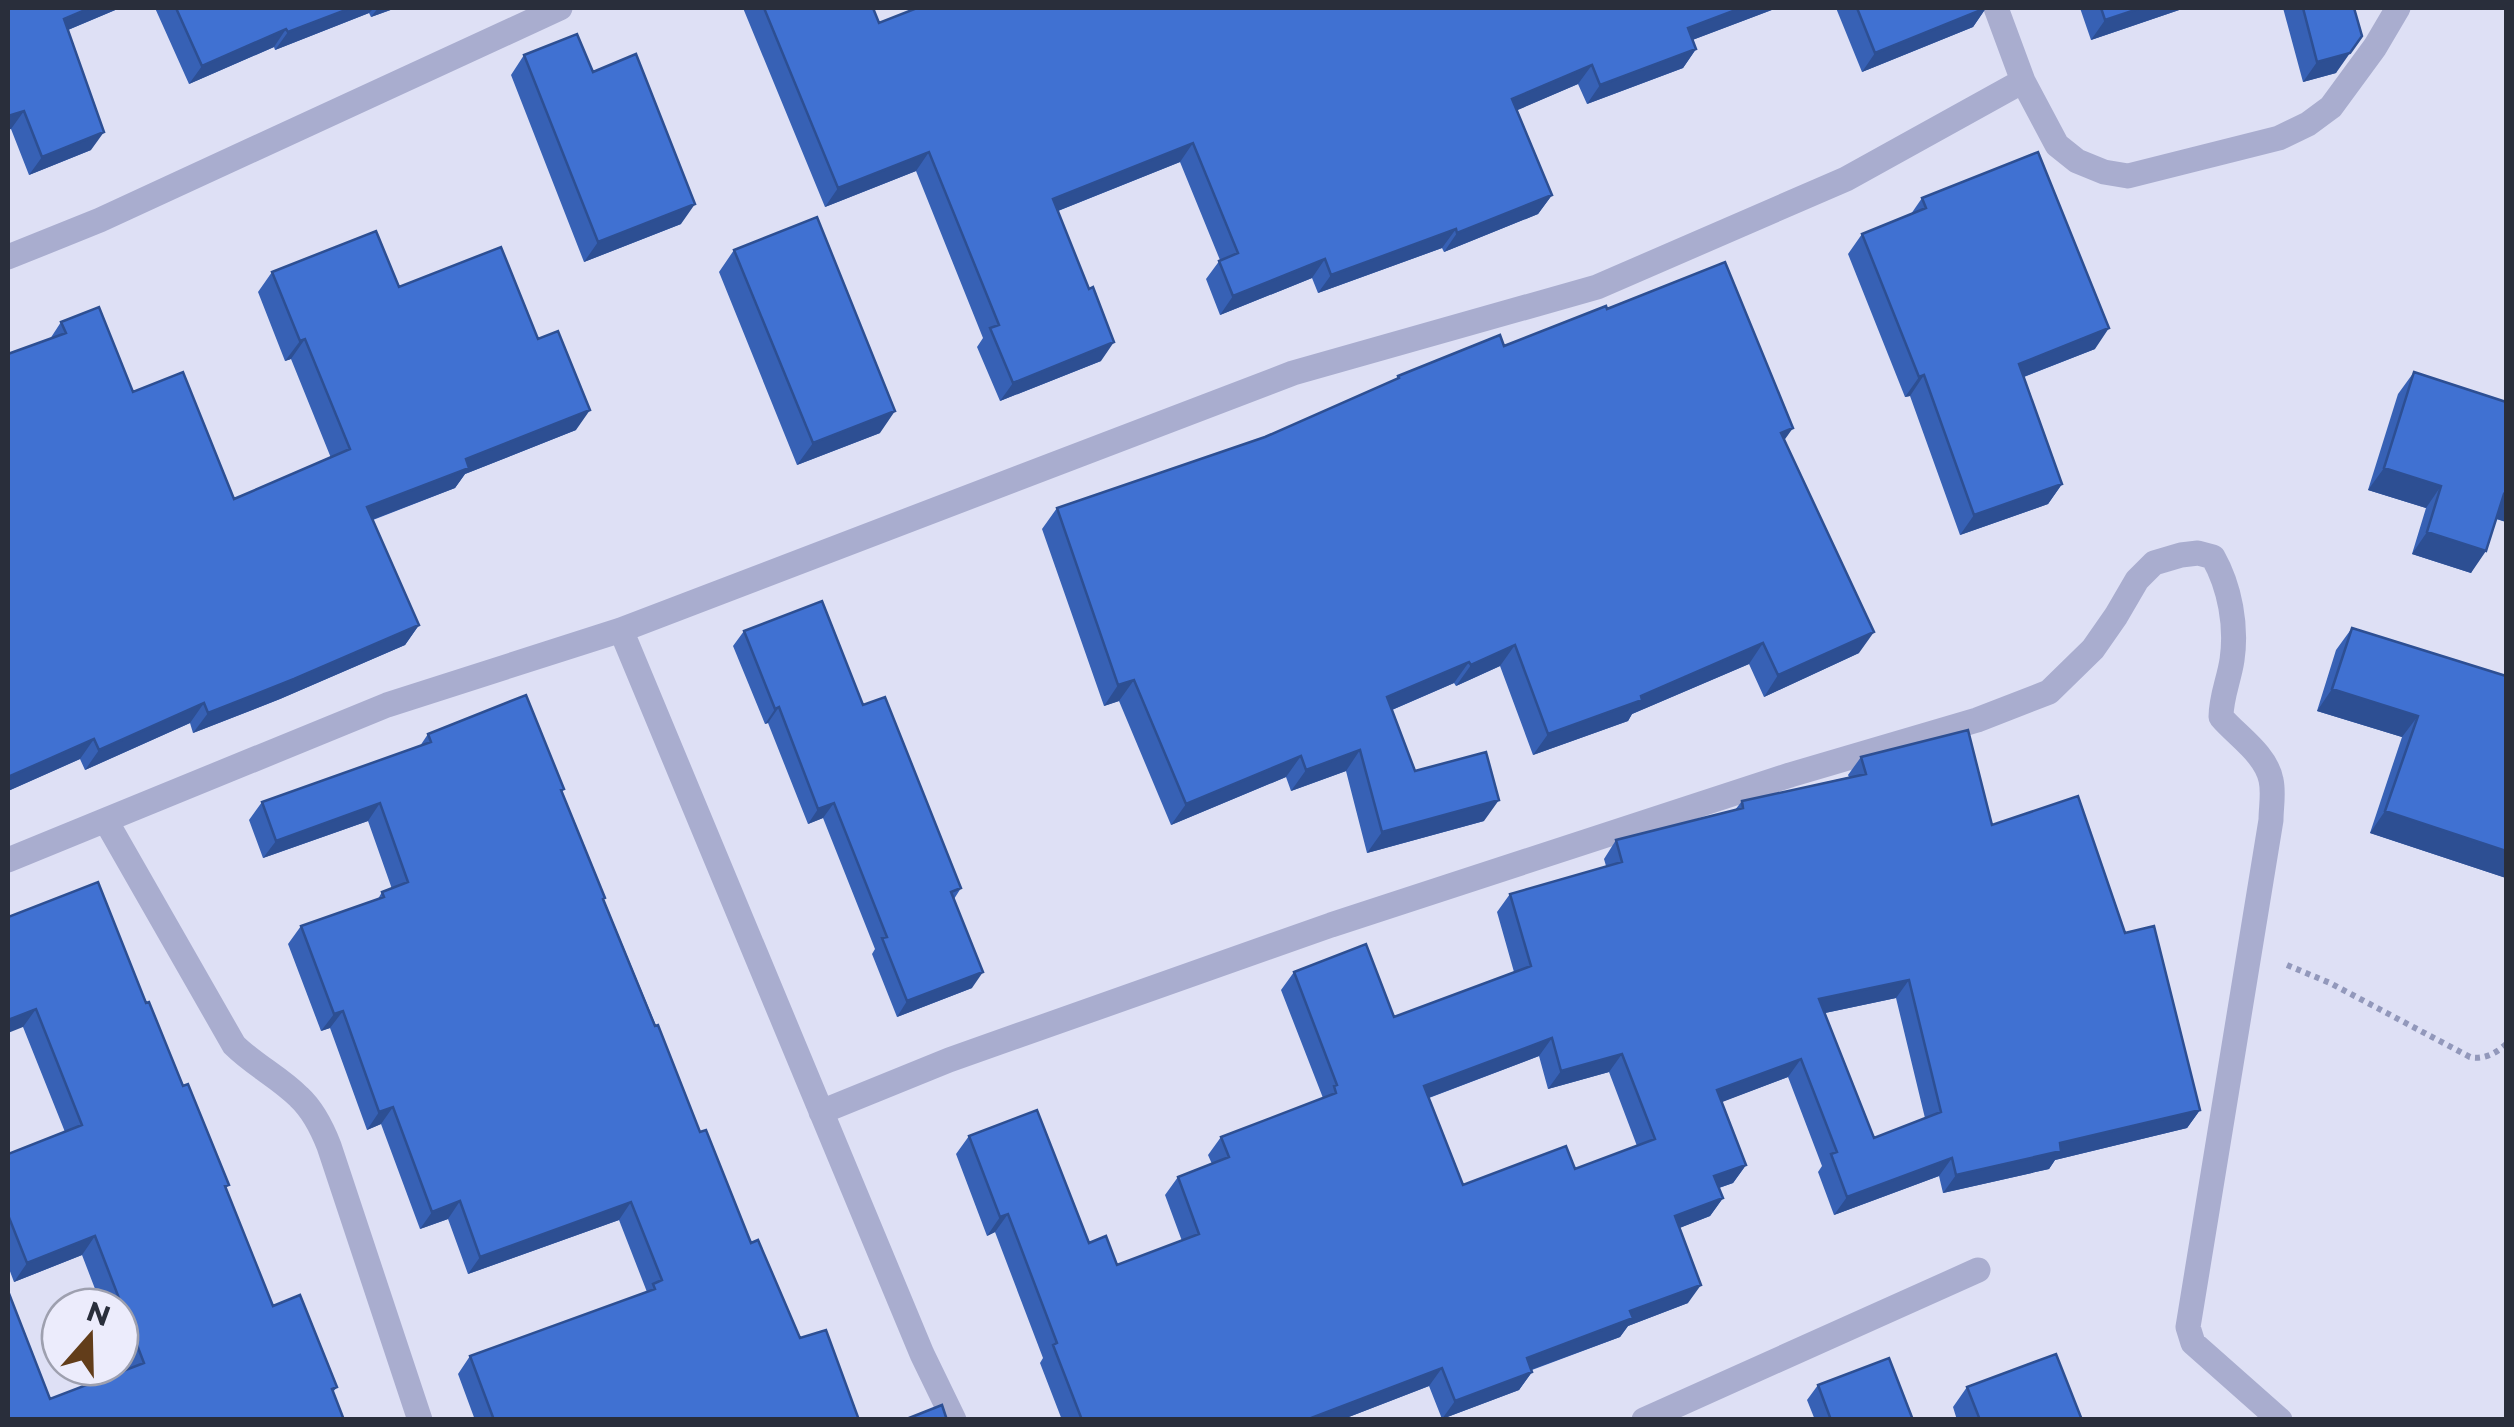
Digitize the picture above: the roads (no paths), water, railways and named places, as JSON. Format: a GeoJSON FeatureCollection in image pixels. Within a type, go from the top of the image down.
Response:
{"type":"FeatureCollection","features":[{"type":"Feature","properties":{"kind":"street"},"geometry":{"type":"LineString","coordinates":[[8,257],[100,220],[559,8]]}},
{"type":"Feature","properties":{"kind":"street"},"geometry":{"type":"LineString","coordinates":[[1996,8],[2023,81],[2057,145],[2077,160],[2104,172],[2128,176],[2280,138],[2308,124],[2332,106],[2398,8]]}},
{"type":"Feature","properties":{"kind":"street"},"geometry":{"type":"LineString","coordinates":[[8,860],[387,705],[621,630],[1292,373],[1597,287],[1846,179],[2023,81]]}},
{"type":"Feature","properties":{"kind":"street"},"geometry":{"type":"LineString","coordinates":[[822,1112],[950,1060],[1331,925],[1790,774],[1977,720],[2049,692],[2093,649],[2137,580],[2154,563],[2198,553],[2213,557],[2227,586],[2230,603],[2233,656],[2221,702],[2222,717],[2262,760],[2270,774],[2272,790],[2188,1328],[2193,1343],[2280,1420]]}},
{"type":"Feature","properties":{"kind":"street"},"geometry":{"type":"LineString","coordinates":[[621,630],[922,1354],[954,1420]]}},
{"type":"Feature","properties":{"kind":"street"},"geometry":{"type":"LineString","coordinates":[[106,821],[234,1045],[299,1097],[321,1125],[420,1420]]}},
{"type":"Feature","properties":{"kind":"street"},"geometry":{"type":"LineString","coordinates":[[1644,1420],[1978,1270]]}}]}
